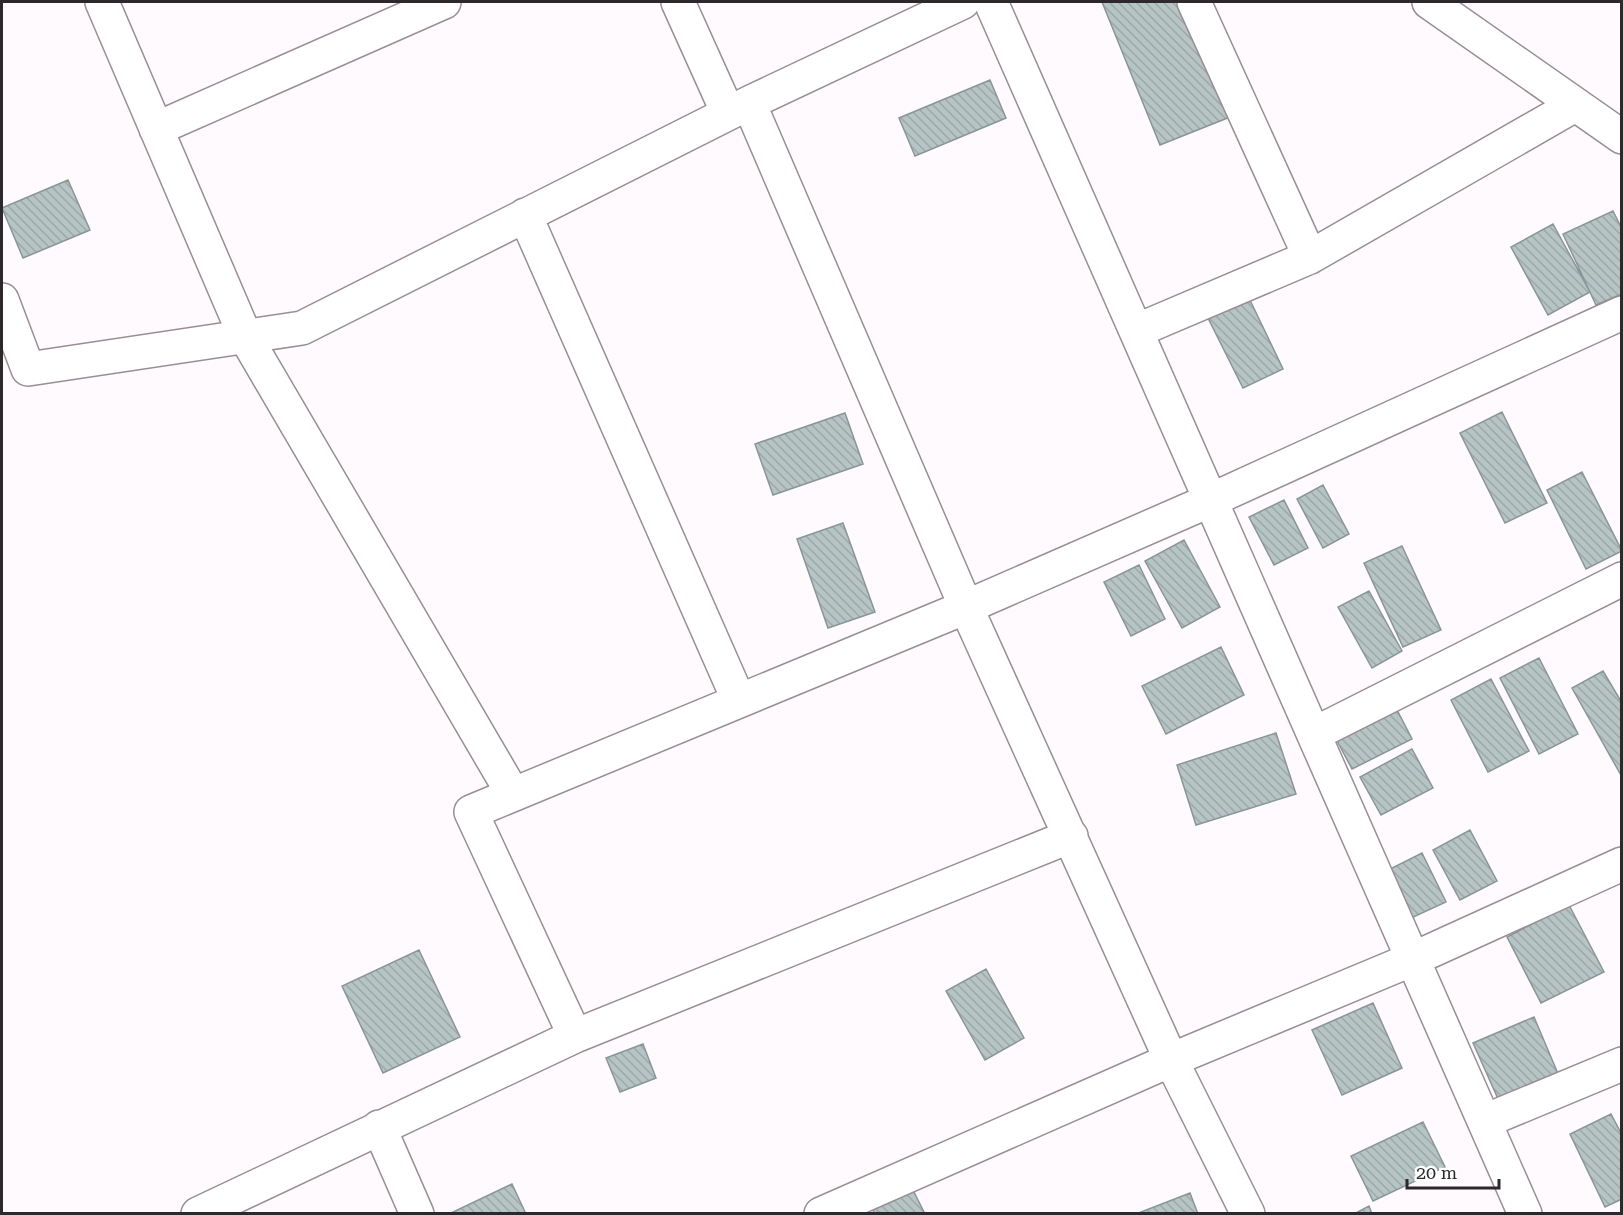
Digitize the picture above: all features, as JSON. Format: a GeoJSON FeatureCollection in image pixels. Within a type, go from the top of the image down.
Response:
{"type":"FeatureCollection","features":[{"type":"Feature","properties":{"kind":"street"},"geometry":{"type":"LineString","coordinates":[[102,2],[245,336],[513,794]]}},
{"type":"Feature","properties":{"kind":"street"},"geometry":{"type":"LineString","coordinates":[[156,129],[396,11],[444,2]]}},
{"type":"Feature","properties":{"kind":"street"},"geometry":{"type":"LineString","coordinates":[[678,2],[739,108],[1171,1060],[1248,1214]]}},
{"type":"Feature","properties":{"kind":"street"},"geometry":{"type":"LineString","coordinates":[[2,300],[28,369],[302,328],[739,108],[963,2]]}},
{"type":"Feature","properties":{"kind":"street"},"geometry":{"type":"LineString","coordinates":[[991,2],[1525,1214]]}},
{"type":"Feature","properties":{"kind":"street"},"geometry":{"type":"LineString","coordinates":[[1194,2],[1310,257]]}},
{"type":"Feature","properties":{"kind":"street"},"geometry":{"type":"LineString","coordinates":[[1429,2],[1622,137]]}},
{"type":"Feature","properties":{"kind":"street"},"geometry":{"type":"LineString","coordinates":[[1136,331],[1310,257],[1575,105]]}},
{"type":"Feature","properties":{"kind":"street"},"geometry":{"type":"LineString","coordinates":[[525,215],[739,701]]}},
{"type":"Feature","properties":{"kind":"street"},"geometry":{"type":"LineString","coordinates":[[575,1036],[471,812],[966,607],[1211,500],[1622,313]]}},
{"type":"Feature","properties":{"kind":"street"},"geometry":{"type":"LineString","coordinates":[[1314,734],[1622,579]]}},
{"type":"Feature","properties":{"kind":"street"},"geometry":{"type":"LineString","coordinates":[[198,1214],[575,1036],[1071,836]]}},
{"type":"Feature","properties":{"kind":"street"},"geometry":{"type":"LineString","coordinates":[[821,1214],[1171,1060],[1413,959],[1622,864]]}},
{"type":"Feature","properties":{"kind":"street"},"geometry":{"type":"LineString","coordinates":[[1485,1122],[1622,1064]]}},
{"type":"Feature","properties":{"kind":"street"},"geometry":{"type":"LineString","coordinates":[[379,1127],[417,1214]]}},
{"type":"Feature","properties":{"kind":"building"},"geometry":{"type":"Polygon","coordinates":[[[1102,2],[1183,2],[1230,117],[1160,145],[1102,2]]]}},
{"type":"Feature","properties":{"kind":"building"},"geometry":{"type":"Polygon","coordinates":[[[990,80],[1006,118],[915,156],[899,118],[990,80]]]}},
{"type":"Feature","properties":{"kind":"building"},"geometry":{"type":"Polygon","coordinates":[[[68,180],[90,230],[23,258],[2,208],[68,180]]]}},
{"type":"Feature","properties":{"kind":"building"},"geometry":{"type":"Polygon","coordinates":[[[1613,211],[1622,229],[1622,294],[1596,305],[1563,234],[1613,211]]]}},
{"type":"Feature","properties":{"kind":"building"},"geometry":{"type":"Polygon","coordinates":[[[1553,224],[1590,292],[1548,315],[1511,247],[1553,224]]]}},
{"type":"Feature","properties":{"kind":"building"},"geometry":{"type":"Polygon","coordinates":[[[1249,298],[1283,369],[1243,388],[1208,318],[1249,298]]]}},
{"type":"Feature","properties":{"kind":"building"},"geometry":{"type":"Polygon","coordinates":[[[1502,412],[1547,503],[1505,523],[1460,433],[1502,412]]]}},
{"type":"Feature","properties":{"kind":"building"},"geometry":{"type":"Polygon","coordinates":[[[845,413],[863,464],[773,495],[755,444],[845,413]]]}},
{"type":"Feature","properties":{"kind":"building"},"geometry":{"type":"Polygon","coordinates":[[[1582,472],[1622,551],[1586,569],[1547,490],[1582,472]]]}},
{"type":"Feature","properties":{"kind":"building"},"geometry":{"type":"Polygon","coordinates":[[[1323,485],[1349,534],[1323,548],[1297,499],[1323,485]]]}},
{"type":"Feature","properties":{"kind":"building"},"geometry":{"type":"Polygon","coordinates":[[[1284,500],[1308,548],[1274,565],[1249,517],[1284,500]]]}},
{"type":"Feature","properties":{"kind":"building"},"geometry":{"type":"Polygon","coordinates":[[[843,523],[875,612],[828,628],[797,539],[843,523]]]}},
{"type":"Feature","properties":{"kind":"building"},"geometry":{"type":"Polygon","coordinates":[[[1184,540],[1220,607],[1182,628],[1145,561],[1184,540]]]}},
{"type":"Feature","properties":{"kind":"building"},"geometry":{"type":"Polygon","coordinates":[[[1402,546],[1441,630],[1403,647],[1364,563],[1402,546]]]}},
{"type":"Feature","properties":{"kind":"building"},"geometry":{"type":"Polygon","coordinates":[[[1139,565],[1165,619],[1131,636],[1104,582],[1139,565]]]}},
{"type":"Feature","properties":{"kind":"building"},"geometry":{"type":"Polygon","coordinates":[[[1369,591],[1402,651],[1372,668],[1338,607],[1369,591]]]}},
{"type":"Feature","properties":{"kind":"building"},"geometry":{"type":"Polygon","coordinates":[[[1221,647],[1244,695],[1166,734],[1142,686],[1221,647]]]}},
{"type":"Feature","properties":{"kind":"building"},"geometry":{"type":"Polygon","coordinates":[[[1539,658],[1578,734],[1539,754],[1500,678],[1539,658]]]}},
{"type":"Feature","properties":{"kind":"building"},"geometry":{"type":"Polygon","coordinates":[[[1603,671],[1622,703],[1622,777],[1572,688],[1603,671]]]}},
{"type":"Feature","properties":{"kind":"building"},"geometry":{"type":"Polygon","coordinates":[[[1491,679],[1529,751],[1488,772],[1451,700],[1491,679]]]}},
{"type":"Feature","properties":{"kind":"building"},"geometry":{"type":"Polygon","coordinates":[[[1394,704],[1412,739],[1352,769],[1334,735],[1394,704]]]}},
{"type":"Feature","properties":{"kind":"building"},"geometry":{"type":"Polygon","coordinates":[[[1276,733],[1296,794],[1196,825],[1177,765],[1276,733]]]}},
{"type":"Feature","properties":{"kind":"building"},"geometry":{"type":"Polygon","coordinates":[[[1412,749],[1433,788],[1381,815],[1360,777],[1412,749]]]}},
{"type":"Feature","properties":{"kind":"building"},"geometry":{"type":"Polygon","coordinates":[[[1470,830],[1497,881],[1460,900],[1433,850],[1470,830]]]}},
{"type":"Feature","properties":{"kind":"building"},"geometry":{"type":"Polygon","coordinates":[[[1422,853],[1446,902],[1409,919],[1386,871],[1422,853]]]}},
{"type":"Feature","properties":{"kind":"building"},"geometry":{"type":"Polygon","coordinates":[[[1569,905],[1604,972],[1541,1003],[1507,937],[1569,905]]]}},
{"type":"Feature","properties":{"kind":"building"},"geometry":{"type":"Polygon","coordinates":[[[419,950],[460,1037],[383,1073],[342,986],[419,950]]]}},
{"type":"Feature","properties":{"kind":"building"},"geometry":{"type":"Polygon","coordinates":[[[986,969],[1024,1038],[985,1060],[946,991],[986,969]]]}},
{"type":"Feature","properties":{"kind":"building"},"geometry":{"type":"Polygon","coordinates":[[[1373,1003],[1402,1068],[1342,1095],[1312,1030],[1373,1003]]]}},
{"type":"Feature","properties":{"kind":"building"},"geometry":{"type":"Polygon","coordinates":[[[1534,1017],[1559,1076],[1499,1101],[1473,1043],[1534,1017]]]}},
{"type":"Feature","properties":{"kind":"building"},"geometry":{"type":"Polygon","coordinates":[[[643,1044],[656,1078],[620,1092],[606,1058],[643,1044]]]}},
{"type":"Feature","properties":{"kind":"building"},"geometry":{"type":"Polygon","coordinates":[[[1611,1114],[1622,1135],[1622,1199],[1605,1207],[1570,1134],[1611,1114]]]}},
{"type":"Feature","properties":{"kind":"building"},"geometry":{"type":"Polygon","coordinates":[[[1423,1122],[1445,1167],[1373,1201],[1351,1156],[1423,1122]]]}},
{"type":"Feature","properties":{"kind":"building"},"geometry":{"type":"Polygon","coordinates":[[[909,1182],[925,1214],[875,1214],[869,1203],[909,1182]]]}},
{"type":"Feature","properties":{"kind":"building"},"geometry":{"type":"Polygon","coordinates":[[[512,1184],[526,1214],[451,1214],[451,1213],[512,1184]]]}},
{"type":"Feature","properties":{"kind":"building"},"geometry":{"type":"Polygon","coordinates":[[[1190,1193],[1198,1214],[1136,1214],[1190,1193]]]}},
{"type":"Feature","properties":{"kind":"building"},"geometry":{"type":"Polygon","coordinates":[[[1369,1206],[1372,1214],[1354,1214],[1369,1206]]]}}]}
